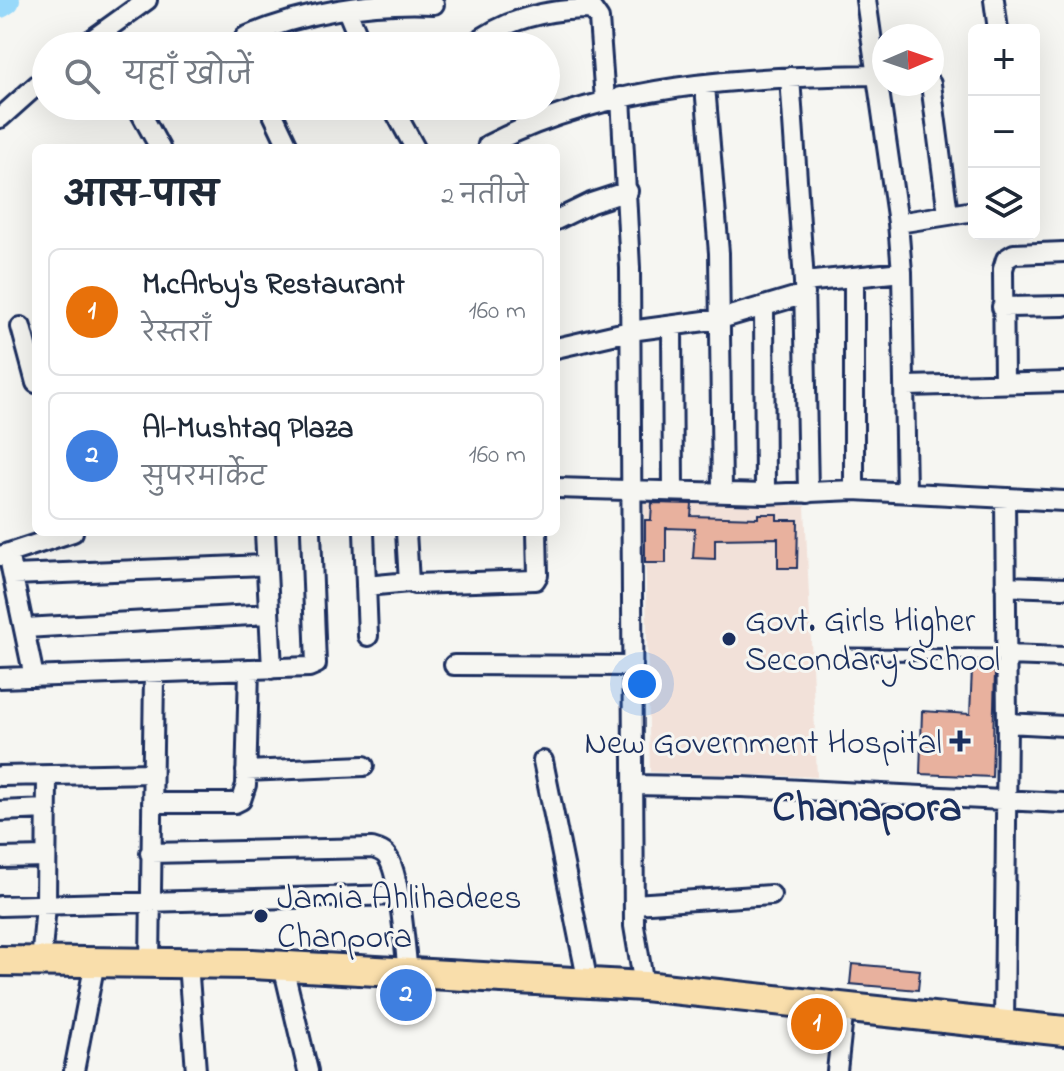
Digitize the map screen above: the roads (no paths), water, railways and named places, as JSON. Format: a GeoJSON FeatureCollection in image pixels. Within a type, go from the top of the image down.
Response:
{"type":"FeatureCollection","features":[{"type":"Feature","properties":{"kind":"main road"},"geometry":{"type":"LineString","coordinates":[[0,961],[283,966],[644,986],[1064,1031]]}},
{"type":"Feature","properties":{"kind":"street"},"geometry":{"type":"LineString","coordinates":[[102,32],[147,0]]}},
{"type":"Feature","properties":{"kind":"street"},"geometry":{"type":"LineString","coordinates":[[866,0],[872,38]]}},
{"type":"Feature","properties":{"kind":"street"},"geometry":{"type":"LineString","coordinates":[[994,0],[997,24]]}},
{"type":"Feature","properties":{"kind":"street"},"geometry":{"type":"LineString","coordinates":[[257,32],[288,21],[347,10],[409,2],[434,4]]}},
{"type":"Feature","properties":{"kind":"street"},"geometry":{"type":"LineString","coordinates":[[491,32],[531,16],[592,9],[599,19],[628,191],[634,904],[644,986]]}},
{"type":"Feature","properties":{"kind":"street"},"geometry":{"type":"LineString","coordinates":[[347,10],[356,32]]}},
{"type":"Feature","properties":{"kind":"street"},"geometry":{"type":"LineString","coordinates":[[560,113],[613,98],[705,86],[790,77],[872,75]]}},
{"type":"Feature","properties":{"kind":"street"},"geometry":{"type":"LineString","coordinates":[[790,77],[805,288],[808,493]]}},
{"type":"Feature","properties":{"kind":"street"},"geometry":{"type":"LineString","coordinates":[[705,86],[719,253],[722,492]]}},
{"type":"Feature","properties":{"kind":"street"},"geometry":{"type":"LineString","coordinates":[[0,118],[32,89]]}},
{"type":"Feature","properties":{"kind":"street"},"geometry":{"type":"LineString","coordinates":[[881,96],[902,272],[906,492]]}},
{"type":"Feature","properties":{"kind":"street"},"geometry":{"type":"LineString","coordinates":[[933,96],[948,214]]}},
{"type":"Feature","properties":{"kind":"street"},"geometry":{"type":"LineString","coordinates":[[145,120],[158,144]]}},
{"type":"Feature","properties":{"kind":"street"},"geometry":{"type":"LineString","coordinates":[[276,120],[287,144]]}},
{"type":"Feature","properties":{"kind":"street"},"geometry":{"type":"LineString","coordinates":[[400,120],[413,144]]}},
{"type":"Feature","properties":{"kind":"street"},"geometry":{"type":"LineString","coordinates":[[490,144],[541,120]]}},
{"type":"Feature","properties":{"kind":"street"},"geometry":{"type":"LineString","coordinates":[[560,218],[591,203],[628,191]]}},
{"type":"Feature","properties":{"kind":"street"},"geometry":{"type":"LineString","coordinates":[[898,223],[968,212]]}},
{"type":"Feature","properties":{"kind":"street"},"geometry":{"type":"LineString","coordinates":[[1004,383],[1002,307],[1006,259],[1014,254],[1064,252]]}},
{"type":"Feature","properties":{"kind":"street"},"geometry":{"type":"LineString","coordinates":[[560,347],[630,331],[720,319],[764,306],[805,288],[854,277],[902,272]]}},
{"type":"Feature","properties":{"kind":"street"},"geometry":{"type":"LineString","coordinates":[[854,277],[854,490]]}},
{"type":"Feature","properties":{"kind":"street"},"geometry":{"type":"LineString","coordinates":[[764,306],[765,494]]}},
{"type":"Feature","properties":{"kind":"street"},"geometry":{"type":"LineString","coordinates":[[1002,307],[1064,306]]}},
{"type":"Feature","properties":{"kind":"street"},"geometry":{"type":"LineString","coordinates":[[21,327],[32,368]]}},
{"type":"Feature","properties":{"kind":"street"},"geometry":{"type":"LineString","coordinates":[[672,327],[673,491]]}},
{"type":"Feature","properties":{"kind":"street"},"geometry":{"type":"LineString","coordinates":[[906,386],[1064,382]]}},
{"type":"Feature","properties":{"kind":"street"},"geometry":{"type":"LineString","coordinates":[[560,488],[765,494],[854,490],[1064,501]]}},
{"type":"Feature","properties":{"kind":"street"},"geometry":{"type":"LineString","coordinates":[[1004,1025],[1007,723],[1005,498]]}},
{"type":"Feature","properties":{"kind":"street"},"geometry":{"type":"LineString","coordinates":[[34,677],[13,575],[4,554],[60,536]]}},
{"type":"Feature","properties":{"kind":"street"},"geometry":{"type":"LineString","coordinates":[[265,536],[272,669]]}},
{"type":"Feature","properties":{"kind":"street"},"geometry":{"type":"LineString","coordinates":[[0,678],[272,669],[316,664],[311,536]]}},
{"type":"Feature","properties":{"kind":"street"},"geometry":{"type":"LineString","coordinates":[[364,536],[368,636]]}},
{"type":"Feature","properties":{"kind":"street"},"geometry":{"type":"LineString","coordinates":[[406,536],[409,582]]}},
{"type":"Feature","properties":{"kind":"street"},"geometry":{"type":"LineString","coordinates":[[366,586],[409,582],[535,580],[538,575],[537,536]]}},
{"type":"Feature","properties":{"kind":"street"},"geometry":{"type":"LineString","coordinates":[[13,575],[266,565]]}},
{"type":"Feature","properties":{"kind":"street"},"geometry":{"type":"LineString","coordinates":[[1005,586],[1064,588]]}},
{"type":"Feature","properties":{"kind":"street"},"geometry":{"type":"LineString","coordinates":[[25,628],[268,614]]}},
{"type":"Feature","properties":{"kind":"street"},"geometry":{"type":"LineString","coordinates":[[1005,655],[1064,657]]}},
{"type":"Feature","properties":{"kind":"street"},"geometry":{"type":"LineString","coordinates":[[454,665],[633,666]]}},
{"type":"Feature","properties":{"kind":"street"},"geometry":{"type":"LineString","coordinates":[[152,803],[235,803],[245,793],[249,669]]}},
{"type":"Feature","properties":{"kind":"street"},"geometry":{"type":"LineString","coordinates":[[150,963],[154,674]]}},
{"type":"Feature","properties":{"kind":"street"},"geometry":{"type":"LineString","coordinates":[[1007,723],[1064,726]]}},
{"type":"Feature","properties":{"kind":"street"},"geometry":{"type":"LineString","coordinates":[[543,761],[588,983]]}},
{"type":"Feature","properties":{"kind":"street"},"geometry":{"type":"LineString","coordinates":[[246,771],[364,766]]}},
{"type":"Feature","properties":{"kind":"street"},"geometry":{"type":"LineString","coordinates":[[0,776],[152,773]]}},
{"type":"Feature","properties":{"kind":"street"},"geometry":{"type":"LineString","coordinates":[[41,963],[46,905],[47,776]]}},
{"type":"Feature","properties":{"kind":"street"},"geometry":{"type":"LineString","coordinates":[[633,785],[741,787],[1064,803]]}},
{"type":"Feature","properties":{"kind":"street"},"geometry":{"type":"LineString","coordinates":[[0,811],[46,809]]}},
{"type":"Feature","properties":{"kind":"street"},"geometry":{"type":"LineString","coordinates":[[150,853],[372,848],[388,856],[398,895],[408,973]]}},
{"type":"Feature","properties":{"kind":"street"},"geometry":{"type":"LineString","coordinates":[[0,858],[46,857]]}},
{"type":"Feature","properties":{"kind":"street"},"geometry":{"type":"LineString","coordinates":[[0,906],[398,895]]}},
{"type":"Feature","properties":{"kind":"street"},"geometry":{"type":"LineString","coordinates":[[634,904],[771,895]]}},
{"type":"Feature","properties":{"kind":"street"},"geometry":{"type":"LineString","coordinates":[[74,1071],[95,962]]}},
{"type":"Feature","properties":{"kind":"street"},"geometry":{"type":"LineString","coordinates":[[188,963],[196,1071]]}},
{"type":"Feature","properties":{"kind":"street"},"geometry":{"type":"LineString","coordinates":[[283,966],[308,1071]]}},
{"type":"Feature","properties":{"kind":"street"},"geometry":{"type":"LineString","coordinates":[[833,1069],[844,1007]]}},
{"type":"Feature","properties":{"kind":"lane"},"geometry":{"type":"LineString","coordinates":[[848,654],[1005,655]]}},
{"type":"Feature","properties":{"kind":"waterway"},"geometry":{"type":"LineString","coordinates":[[0,4],[6,0]]}},
{"type":"Feature","properties":{"kind":"place","name":"Govt. Girls Higher Secondary School"},"geometry":{"type":"Point","coordinates":[729,639]}},
{"type":"Feature","properties":{"kind":"place","name":"New Government Hospital"},"geometry":{"type":"Point","coordinates":[960,741]}},
{"type":"Feature","properties":{"kind":"place","name":"Jamia Ahlihadees Chanpora"},"geometry":{"type":"Point","coordinates":[261,916]}},
{"type":"Feature","properties":{"kind":"place","name":"Al-Mushtaq Plaza"},"geometry":{"type":"Point","coordinates":[406,995]}},
{"type":"Feature","properties":{"kind":"place","name":"M.cArby's Restaurant"},"geometry":{"type":"Point","coordinates":[817,1024]}},
{"type":"Feature","properties":{"kind":"district","name":"Chanapora"},"geometry":{"type":"Point","coordinates":[867,805]}}]}
